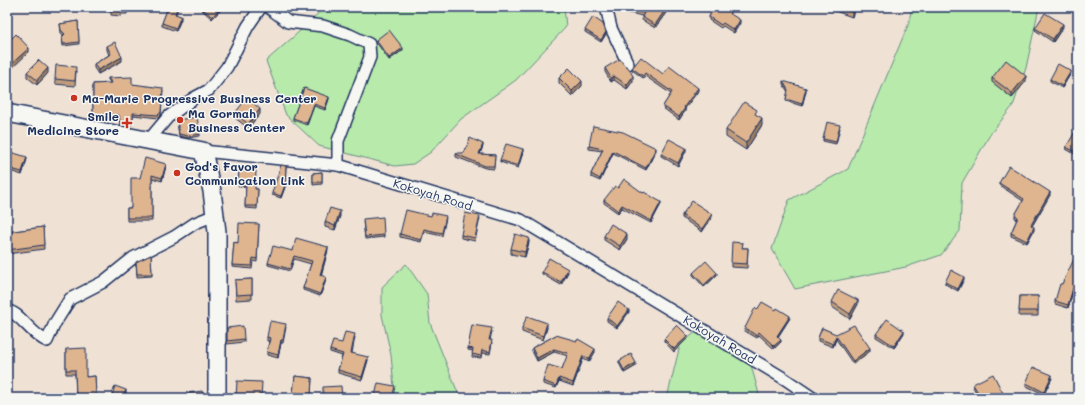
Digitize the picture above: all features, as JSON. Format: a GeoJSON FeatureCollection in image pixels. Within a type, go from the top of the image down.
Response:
{"type":"FeatureCollection","features":[{"type":"Feature","properties":{"kind":"main road","name":"Kokoyah Road"},"geometry":{"type":"LineString","coordinates":[[7,113],[203,151]]}},
{"type":"Feature","properties":{"kind":"main road"},"geometry":{"type":"LineString","coordinates":[[203,151],[212,191],[217,232],[216,398]]}},
{"type":"Feature","properties":{"kind":"street"},"geometry":{"type":"LineString","coordinates":[[148,141],[168,117],[194,98],[209,90],[227,67],[248,26],[262,7]]}},
{"type":"Feature","properties":{"kind":"street"},"geometry":{"type":"LineString","coordinates":[[268,7],[288,22],[323,26],[350,34],[369,44],[370,57],[338,141],[338,165]]}},
{"type":"Feature","properties":{"kind":"street"},"geometry":{"type":"LineString","coordinates":[[606,7],[611,28],[628,64]]}},
{"type":"Feature","properties":{"kind":"street","name":"Kokoyah Road"},"geometry":{"type":"LineString","coordinates":[[203,151],[338,165],[521,220],[785,379],[813,398]]}},
{"type":"Feature","properties":{"kind":"street"},"geometry":{"type":"LineString","coordinates":[[7,311],[12,311],[18,315],[28,328],[40,339],[47,341],[70,298],[103,282],[133,258],[174,237],[195,223],[215,215]]}},
{"type":"Feature","properties":{"kind":"green space"},"geometry":{"type":"Polygon","coordinates":[[[324,7],[564,7],[566,27],[516,80],[461,119],[431,152],[413,164],[395,166],[319,146],[286,115],[266,61],[309,23],[324,7]]]}},
{"type":"Feature","properties":{"kind":"green space"},"geometry":{"type":"Polygon","coordinates":[[[912,7],[1039,7],[1026,68],[1013,106],[991,133],[962,183],[960,231],[941,255],[906,267],[795,289],[772,249],[789,200],[848,169],[908,25],[912,7]]]}},
{"type":"Feature","properties":{"kind":"green space"},"geometry":{"type":"Polygon","coordinates":[[[406,264],[427,294],[430,323],[460,398],[395,398],[391,355],[382,315],[382,287],[406,264]]]}},
{"type":"Feature","properties":{"kind":"green space"},"geometry":{"type":"Polygon","coordinates":[[[704,325],[748,354],[760,398],[667,398],[680,345],[704,325]]]}},
{"type":"Feature","properties":{"kind":"building"},"geometry":{"type":"Polygon","coordinates":[[[112,7],[127,7],[127,10],[111,10],[112,7]]]}},
{"type":"Feature","properties":{"kind":"building"},"geometry":{"type":"Polygon","coordinates":[[[168,7],[178,7],[175,14],[181,16],[176,28],[162,23],[168,7]]]}},
{"type":"Feature","properties":{"kind":"building"},"geometry":{"type":"Polygon","coordinates":[[[202,7],[220,7],[221,8],[212,17],[202,7]]]}},
{"type":"Feature","properties":{"kind":"building"},"geometry":{"type":"Polygon","coordinates":[[[626,7],[667,7],[655,25],[642,17],[644,13],[626,9],[626,7]]]}},
{"type":"Feature","properties":{"kind":"building"},"geometry":{"type":"Polygon","coordinates":[[[707,7],[726,7],[731,11],[729,13],[740,20],[734,30],[723,23],[721,25],[709,17],[712,11],[707,7]]]}},
{"type":"Feature","properties":{"kind":"building"},"geometry":{"type":"Polygon","coordinates":[[[837,7],[853,7],[852,12],[837,7]]]}},
{"type":"Feature","properties":{"kind":"building"},"geometry":{"type":"Polygon","coordinates":[[[1045,13],[1063,24],[1053,39],[1035,28],[1045,13]]]}},
{"type":"Feature","properties":{"kind":"building"},"geometry":{"type":"Polygon","coordinates":[[[593,17],[603,24],[606,32],[601,40],[585,30],[593,17]]]}},
{"type":"Feature","properties":{"kind":"building"},"geometry":{"type":"Polygon","coordinates":[[[78,21],[79,42],[63,44],[62,37],[65,34],[61,30],[60,24],[78,21]]]}},
{"type":"Feature","properties":{"kind":"building"},"geometry":{"type":"Polygon","coordinates":[[[389,30],[403,48],[389,58],[376,40],[389,30]]]}},
{"type":"Feature","properties":{"kind":"building"},"geometry":{"type":"Polygon","coordinates":[[[16,34],[29,48],[7,68],[7,43],[16,34]]]}},
{"type":"Feature","properties":{"kind":"building"},"geometry":{"type":"Polygon","coordinates":[[[115,42],[122,57],[98,70],[94,64],[111,54],[107,46],[115,42]]]}},
{"type":"Feature","properties":{"kind":"building"},"geometry":{"type":"Polygon","coordinates":[[[641,57],[663,74],[669,66],[698,88],[684,107],[685,108],[679,117],[663,106],[672,92],[645,73],[643,76],[632,68],[641,57]]]}},
{"type":"Feature","properties":{"kind":"building"},"geometry":{"type":"Polygon","coordinates":[[[620,59],[624,65],[628,67],[633,76],[627,85],[614,76],[611,78],[605,68],[620,59]]]}},
{"type":"Feature","properties":{"kind":"building"},"geometry":{"type":"Polygon","coordinates":[[[39,60],[48,68],[37,80],[27,72],[39,60]]]}},
{"type":"Feature","properties":{"kind":"building"},"geometry":{"type":"Polygon","coordinates":[[[1006,60],[1026,76],[1012,93],[992,78],[1006,60]]]}},
{"type":"Feature","properties":{"kind":"building"},"geometry":{"type":"Polygon","coordinates":[[[1058,64],[1071,71],[1062,86],[1050,79],[1058,64]]]}},
{"type":"Feature","properties":{"kind":"building"},"geometry":{"type":"Polygon","coordinates":[[[56,65],[76,67],[75,81],[55,79],[56,65]]]}},
{"type":"Feature","properties":{"kind":"building"},"geometry":{"type":"Polygon","coordinates":[[[569,68],[582,81],[572,91],[559,78],[569,68]]]}},
{"type":"Feature","properties":{"kind":"building"},"geometry":{"type":"Polygon","coordinates":[[[132,77],[132,84],[163,88],[161,112],[158,115],[133,113],[133,122],[120,122],[119,115],[93,116],[93,84],[112,83],[108,78],[132,77]]]}},
{"type":"Feature","properties":{"kind":"building"},"geometry":{"type":"Polygon","coordinates":[[[783,81],[806,88],[802,104],[786,99],[788,90],[783,81]]]}},
{"type":"Feature","properties":{"kind":"building"},"geometry":{"type":"Polygon","coordinates":[[[304,88],[329,97],[325,108],[314,104],[307,123],[293,118],[304,88]]]}},
{"type":"Feature","properties":{"kind":"building"},"geometry":{"type":"Polygon","coordinates":[[[247,98],[260,109],[248,124],[235,113],[247,98]]]}},
{"type":"Feature","properties":{"kind":"building"},"geometry":{"type":"Polygon","coordinates":[[[744,102],[757,110],[755,114],[762,118],[746,143],[726,130],[744,102]]]}},
{"type":"Feature","properties":{"kind":"building"},"geometry":{"type":"Polygon","coordinates":[[[197,117],[200,134],[188,136],[179,134],[177,120],[197,117]]]}},
{"type":"Feature","properties":{"kind":"building"},"geometry":{"type":"Polygon","coordinates":[[[827,122],[840,125],[836,142],[823,139],[827,122]]]}},
{"type":"Feature","properties":{"kind":"building"},"geometry":{"type":"Polygon","coordinates":[[[593,126],[623,132],[656,148],[646,168],[613,151],[600,179],[591,174],[603,149],[589,146],[593,126]]]}},
{"type":"Feature","properties":{"kind":"building"},"geometry":{"type":"Polygon","coordinates":[[[1075,132],[1078,133],[1078,153],[1066,147],[1075,132]]]}},
{"type":"Feature","properties":{"kind":"building"},"geometry":{"type":"Polygon","coordinates":[[[470,138],[483,144],[479,154],[495,155],[494,166],[485,166],[456,154],[464,153],[470,138]]]}},
{"type":"Feature","properties":{"kind":"building"},"geometry":{"type":"Polygon","coordinates":[[[669,139],[686,148],[678,163],[661,154],[669,139]]]}},
{"type":"Feature","properties":{"kind":"building"},"geometry":{"type":"Polygon","coordinates":[[[506,144],[523,149],[518,166],[500,160],[506,144]]]}},
{"type":"Feature","properties":{"kind":"building"},"geometry":{"type":"Polygon","coordinates":[[[7,151],[27,157],[22,172],[7,168],[7,151]]]}},
{"type":"Feature","properties":{"kind":"building"},"geometry":{"type":"Polygon","coordinates":[[[145,158],[166,164],[162,178],[152,175],[152,218],[127,218],[127,208],[131,208],[131,178],[140,178],[145,158]]]}},
{"type":"Feature","properties":{"kind":"building"},"geometry":{"type":"Polygon","coordinates":[[[281,165],[286,166],[285,185],[281,196],[272,193],[281,165]]]}},
{"type":"Feature","properties":{"kind":"building"},"geometry":{"type":"Polygon","coordinates":[[[1009,166],[1050,192],[1031,225],[1034,227],[1027,241],[1011,233],[1018,217],[1015,215],[1024,199],[999,183],[1009,166]]]}},
{"type":"Feature","properties":{"kind":"building"},"geometry":{"type":"Polygon","coordinates":[[[239,169],[256,171],[255,189],[258,189],[257,206],[245,206],[246,184],[238,184],[239,169]]]}},
{"type":"Feature","properties":{"kind":"building"},"geometry":{"type":"Polygon","coordinates":[[[322,172],[322,182],[313,182],[313,173],[322,172]]]}},
{"type":"Feature","properties":{"kind":"building"},"geometry":{"type":"Polygon","coordinates":[[[624,179],[643,193],[644,192],[661,202],[651,221],[622,205],[618,211],[604,200],[615,186],[618,188],[624,179]]]}},
{"type":"Feature","properties":{"kind":"building"},"geometry":{"type":"Polygon","coordinates":[[[692,201],[712,214],[702,229],[682,215],[692,201]]]}},
{"type":"Feature","properties":{"kind":"building"},"geometry":{"type":"Polygon","coordinates":[[[330,208],[340,211],[335,226],[325,222],[330,208]]]}},
{"type":"Feature","properties":{"kind":"building"},"geometry":{"type":"Polygon","coordinates":[[[406,210],[431,216],[432,213],[446,216],[442,233],[424,229],[421,240],[400,234],[406,210]]]}},
{"type":"Feature","properties":{"kind":"building"},"geometry":{"type":"Polygon","coordinates":[[[465,213],[480,216],[475,238],[461,235],[465,213]]]}},
{"type":"Feature","properties":{"kind":"building"},"geometry":{"type":"Polygon","coordinates":[[[383,217],[384,235],[365,237],[363,219],[383,217]]]}},
{"type":"Feature","properties":{"kind":"building"},"geometry":{"type":"Polygon","coordinates":[[[239,223],[259,224],[257,259],[253,258],[252,266],[232,265],[234,242],[238,243],[239,223]]]}},
{"type":"Feature","properties":{"kind":"building"},"geometry":{"type":"Polygon","coordinates":[[[611,224],[627,234],[620,246],[604,236],[611,224]]]}},
{"type":"Feature","properties":{"kind":"building"},"geometry":{"type":"Polygon","coordinates":[[[43,227],[44,245],[7,250],[7,232],[43,227]]]}},
{"type":"Feature","properties":{"kind":"building"},"geometry":{"type":"Polygon","coordinates":[[[515,234],[529,238],[525,252],[511,249],[515,234]]]}},
{"type":"Feature","properties":{"kind":"building"},"geometry":{"type":"Polygon","coordinates":[[[296,238],[328,247],[320,275],[326,277],[320,294],[303,288],[312,261],[294,256],[290,269],[268,263],[273,246],[293,251],[296,238]]]}},
{"type":"Feature","properties":{"kind":"building"},"geometry":{"type":"Polygon","coordinates":[[[732,242],[743,243],[742,248],[748,248],[747,264],[731,263],[732,242]]]}},
{"type":"Feature","properties":{"kind":"building"},"geometry":{"type":"Polygon","coordinates":[[[151,255],[152,274],[137,274],[136,262],[151,255]]]}},
{"type":"Feature","properties":{"kind":"building"},"geometry":{"type":"Polygon","coordinates":[[[1075,257],[1078,258],[1078,275],[1068,305],[1055,301],[1060,284],[1062,284],[1075,257]]]}},
{"type":"Feature","properties":{"kind":"building"},"geometry":{"type":"Polygon","coordinates":[[[549,258],[568,269],[561,282],[542,272],[549,258]]]}},
{"type":"Feature","properties":{"kind":"building"},"geometry":{"type":"Polygon","coordinates":[[[706,261],[717,273],[704,285],[693,273],[706,261]]]}},
{"type":"Feature","properties":{"kind":"building"},"geometry":{"type":"Polygon","coordinates":[[[951,270],[964,277],[958,289],[945,282],[951,270]]]}},
{"type":"Feature","properties":{"kind":"building"},"geometry":{"type":"Polygon","coordinates":[[[252,279],[252,294],[236,295],[235,280],[252,279]]]}},
{"type":"Feature","properties":{"kind":"building"},"geometry":{"type":"Polygon","coordinates":[[[838,290],[858,300],[850,314],[832,302],[838,290]]]}},
{"type":"Feature","properties":{"kind":"building"},"geometry":{"type":"Polygon","coordinates":[[[1020,296],[1038,296],[1038,311],[1019,311],[1020,296]]]}},
{"type":"Feature","properties":{"kind":"building"},"geometry":{"type":"Polygon","coordinates":[[[618,302],[629,310],[617,326],[607,318],[618,302]]]}},
{"type":"Feature","properties":{"kind":"building"},"geometry":{"type":"Polygon","coordinates":[[[762,302],[776,310],[777,308],[790,316],[777,336],[781,340],[774,346],[759,332],[757,336],[745,328],[755,308],[757,310],[762,302]]]}},
{"type":"Feature","properties":{"kind":"building"},"geometry":{"type":"Polygon","coordinates":[[[1078,308],[1078,320],[1076,320],[1078,308]]]}},
{"type":"Feature","properties":{"kind":"building"},"geometry":{"type":"Polygon","coordinates":[[[527,316],[547,323],[543,336],[522,328],[527,316]]]}},
{"type":"Feature","properties":{"kind":"building"},"geometry":{"type":"Polygon","coordinates":[[[887,319],[904,331],[894,346],[876,334],[887,319]]]}},
{"type":"Feature","properties":{"kind":"building"},"geometry":{"type":"Polygon","coordinates":[[[270,321],[286,324],[278,355],[267,352],[270,338],[267,337],[270,321]]]}},
{"type":"Feature","properties":{"kind":"building"},"geometry":{"type":"Polygon","coordinates":[[[472,325],[492,328],[489,340],[492,340],[490,352],[482,350],[481,356],[472,354],[473,349],[468,348],[472,325]]]}},
{"type":"Feature","properties":{"kind":"building"},"geometry":{"type":"Polygon","coordinates":[[[677,325],[688,336],[674,349],[664,339],[677,325]]]}},
{"type":"Feature","properties":{"kind":"building"},"geometry":{"type":"Polygon","coordinates":[[[854,325],[870,348],[853,361],[836,336],[833,344],[818,338],[822,328],[836,334],[854,325]]]}},
{"type":"Feature","properties":{"kind":"building"},"geometry":{"type":"Polygon","coordinates":[[[243,326],[244,339],[227,341],[227,328],[243,326]]]}},
{"type":"Feature","properties":{"kind":"building"},"geometry":{"type":"Polygon","coordinates":[[[345,332],[355,334],[351,353],[368,357],[362,377],[338,370],[343,354],[330,350],[333,341],[342,343],[345,332]]]}},
{"type":"Feature","properties":{"kind":"building"},"geometry":{"type":"Polygon","coordinates":[[[556,335],[577,341],[578,339],[595,349],[589,359],[583,356],[573,383],[559,378],[556,386],[543,381],[548,365],[562,369],[568,353],[554,349],[537,358],[532,348],[556,335]]]}},
{"type":"Feature","properties":{"kind":"building"},"geometry":{"type":"Polygon","coordinates":[[[86,348],[86,377],[95,376],[96,395],[76,396],[75,370],[66,370],[66,349],[86,348]]]}},
{"type":"Feature","properties":{"kind":"building"},"geometry":{"type":"Polygon","coordinates":[[[631,354],[636,363],[624,370],[619,361],[631,354]]]}},
{"type":"Feature","properties":{"kind":"building"},"geometry":{"type":"Polygon","coordinates":[[[1033,367],[1052,375],[1044,392],[1026,383],[1033,367]]]}},
{"type":"Feature","properties":{"kind":"building"},"geometry":{"type":"Polygon","coordinates":[[[993,374],[1004,395],[998,398],[981,398],[973,384],[993,374]]]}},
{"type":"Feature","properties":{"kind":"building"},"geometry":{"type":"Polygon","coordinates":[[[295,376],[312,378],[311,394],[293,393],[295,376]]]}},
{"type":"Feature","properties":{"kind":"building"},"geometry":{"type":"Polygon","coordinates":[[[237,381],[262,382],[261,398],[236,398],[237,381]]]}},
{"type":"Feature","properties":{"kind":"building"},"geometry":{"type":"Polygon","coordinates":[[[378,383],[395,386],[392,398],[381,398],[375,396],[378,383]]]}},
{"type":"Feature","properties":{"kind":"building"},"geometry":{"type":"Polygon","coordinates":[[[115,386],[126,390],[123,398],[111,398],[115,386]]]}},
{"type":"Feature","properties":{"kind":"building"},"geometry":{"type":"Polygon","coordinates":[[[341,386],[342,398],[323,398],[323,387],[341,386]]]}},
{"type":"Feature","properties":{"kind":"building"},"geometry":{"type":"Polygon","coordinates":[[[202,391],[203,398],[189,398],[188,393],[202,391]]]}},
{"type":"Feature","properties":{"kind":"building"},"geometry":{"type":"Polygon","coordinates":[[[938,393],[942,398],[933,398],[938,393]]]}},
{"type":"Feature","properties":{"kind":"building"},"geometry":{"type":"Polygon","coordinates":[[[548,395],[557,398],[543,398],[548,395]]]}},
{"type":"Feature","properties":{"kind":"place","name":"Ma-Marie Progressive Business Center"},"geometry":{"type":"Point","coordinates":[74,98]}},
{"type":"Feature","properties":{"kind":"place","name":"Ma Gormah Business Center"},"geometry":{"type":"Point","coordinates":[180,120]}},
{"type":"Feature","properties":{"kind":"place","name":"Smile Medicine Store"},"geometry":{"type":"Point","coordinates":[127,123]}},
{"type":"Feature","properties":{"kind":"place","name":"God's Favor Communication Link"},"geometry":{"type":"Point","coordinates":[177,173]}}]}
